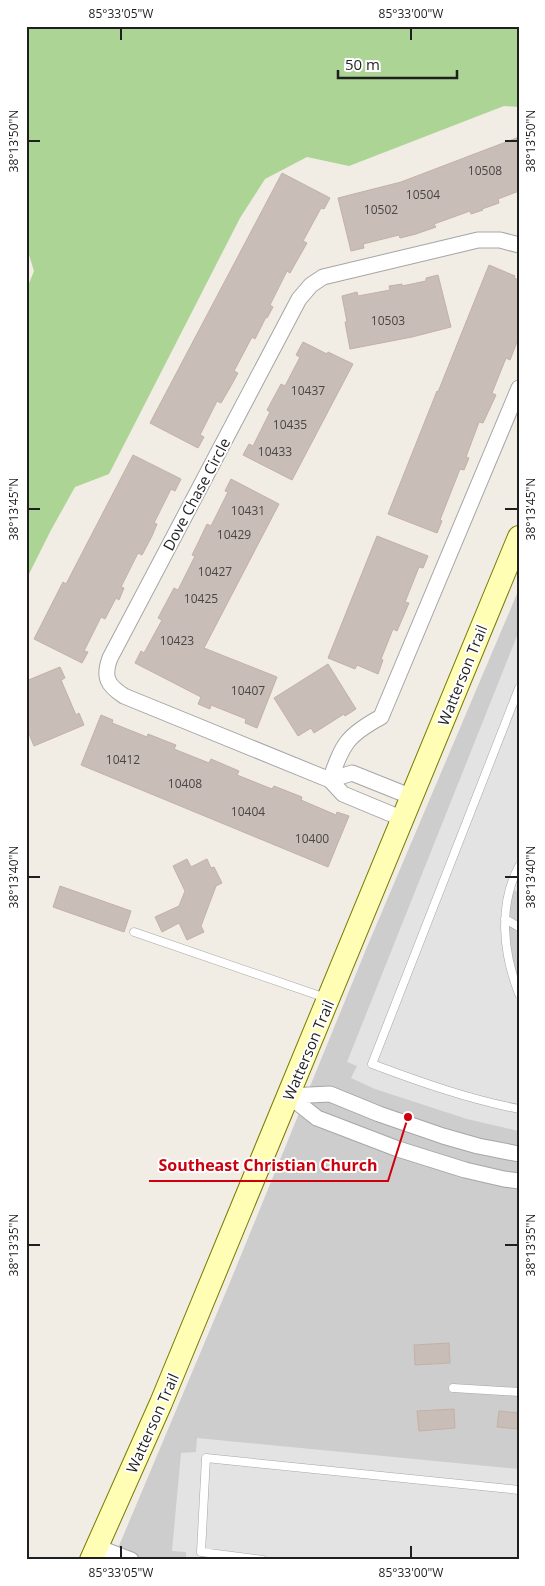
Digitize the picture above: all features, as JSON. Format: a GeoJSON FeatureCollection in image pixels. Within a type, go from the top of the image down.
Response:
{"type":"FeatureCollection","features":[{"type":"Feature","properties":{"kind":"main road","name":"Watterson Trail"},"geometry":{"type":"LineString","coordinates":[[94,1553],[162,1403],[519,537]]}},
{"type":"Feature","properties":{"kind":"street","name":"Dove Chase Circle"},"geometry":{"type":"LineString","coordinates":[[403,819],[343,794],[330,780],[124,696],[112,689],[106,668],[299,299],[311,285],[323,277],[478,240],[500,240],[519,245]]}},
{"type":"Feature","properties":{"kind":"street"},"geometry":{"type":"LineString","coordinates":[[330,780],[345,744],[356,732],[380,717],[519,388]]}},
{"type":"Feature","properties":{"kind":"street"},"geometry":{"type":"LineString","coordinates":[[330,780],[352,772],[412,797]]}},
{"type":"Feature","properties":{"kind":"street"},"geometry":{"type":"LineString","coordinates":[[288,1096],[330,1094],[379,1114],[443,1136],[478,1146],[519,1154]]}},
{"type":"Feature","properties":{"kind":"street"},"geometry":{"type":"LineString","coordinates":[[288,1096],[317,1118],[398,1149],[465,1170],[519,1181]]}},
{"type":"Feature","properties":{"kind":"street"},"geometry":{"type":"LineString","coordinates":[[94,1553],[131,1560]]}},
{"type":"Feature","properties":{"kind":"lane"},"geometry":{"type":"LineString","coordinates":[[519,688],[515,707],[372,1064],[432,1086],[486,1102],[519,1109]]}},
{"type":"Feature","properties":{"kind":"lane"},"geometry":{"type":"LineString","coordinates":[[519,866],[512,880],[506,900],[505,919],[506,949],[512,976],[519,994]]}},
{"type":"Feature","properties":{"kind":"lane"},"geometry":{"type":"LineString","coordinates":[[505,919],[519,927]]}},
{"type":"Feature","properties":{"kind":"lane"},"geometry":{"type":"LineString","coordinates":[[134,932],[329,999]]}},
{"type":"Feature","properties":{"kind":"lane"},"geometry":{"type":"LineString","coordinates":[[454,1388],[519,1392]]}},
{"type":"Feature","properties":{"kind":"lane"},"geometry":{"type":"LineString","coordinates":[[263,1560],[200,1552],[206,1458],[519,1490]]}},
{"type":"Feature","properties":{"kind":"shaded area"},"geometry":{"type":"Polygon","coordinates":[[[519,589],[519,1560],[113,1560],[228,1287],[367,947],[519,589]]]}},
{"type":"Feature","properties":{"kind":"shaded area"},"geometry":{"type":"Polygon","coordinates":[[[519,631],[519,891],[509,890],[505,923],[519,994],[519,1131],[467,1119],[375,1089],[351,1078],[357,1066],[347,1062],[519,631]]]}},
{"type":"Feature","properties":{"kind":"shaded area"},"geometry":{"type":"Polygon","coordinates":[[[197,1438],[519,1469],[519,1560],[186,1560],[186,1552],[172,1551],[181,1453],[196,1452],[197,1438]]]}},
{"type":"Feature","properties":{"kind":"green space"},"geometry":{"type":"Polygon","coordinates":[[[26,26],[519,26],[519,107],[504,106],[349,166],[307,157],[265,179],[240,218],[109,474],[75,487],[26,580],[26,291],[34,271],[26,245],[26,26]]]}},
{"type":"Feature","properties":{"kind":"building"},"geometry":{"type":"Polygon","coordinates":[[[519,137],[519,191],[498,199],[499,203],[483,210],[471,214],[470,211],[434,224],[436,227],[400,238],[399,235],[363,244],[364,248],[351,251],[338,198],[401,182],[519,137]]]}},
{"type":"Feature","properties":{"kind":"building"},"geometry":{"type":"Polygon","coordinates":[[[282,173],[330,198],[324,209],[321,208],[303,241],[307,243],[290,273],[287,271],[270,305],[273,307],[267,318],[255,339],[252,337],[234,371],[238,373],[232,384],[221,403],[217,401],[200,435],[204,437],[198,448],[150,423],[282,173]]]}},
{"type":"Feature","properties":{"kind":"building"},"geometry":{"type":"Polygon","coordinates":[[[489,265],[515,276],[514,278],[519,280],[519,337],[510,360],[506,358],[492,393],[496,395],[483,423],[479,422],[466,457],[469,458],[464,470],[460,469],[440,520],[442,521],[437,533],[388,514],[489,265]]]}},
{"type":"Feature","properties":{"kind":"building"},"geometry":{"type":"Polygon","coordinates":[[[438,275],[451,327],[350,349],[342,296],[357,292],[358,296],[390,290],[389,286],[402,284],[402,286],[426,281],[426,278],[438,275]]]}},
{"type":"Feature","properties":{"kind":"building"},"geometry":{"type":"Polygon","coordinates":[[[303,342],[353,364],[292,480],[243,455],[249,444],[253,446],[270,412],[267,410],[281,384],[285,386],[300,357],[296,355],[303,342]]]}},
{"type":"Feature","properties":{"kind":"building"},"geometry":{"type":"Polygon","coordinates":[[[133,455],[181,479],[175,491],[171,489],[154,523],[157,524],[142,555],[138,553],[121,587],[124,588],[119,600],[116,598],[105,619],[101,617],[84,651],[88,652],[82,663],[34,639],[63,582],[66,584],[133,455]]]}},
{"type":"Feature","properties":{"kind":"building"},"geometry":{"type":"Polygon","coordinates":[[[231,479],[279,504],[204,648],[277,677],[257,728],[245,723],[246,719],[211,705],[210,709],[198,704],[201,697],[135,663],[141,651],[144,653],[162,620],[158,618],[174,588],[178,590],[195,556],[192,555],[207,524],[211,526],[228,492],[225,491],[231,479]]]}},
{"type":"Feature","properties":{"kind":"building"},"geometry":{"type":"Polygon","coordinates":[[[377,536],[428,556],[423,568],[419,567],[405,602],[409,603],[397,631],[393,629],[381,659],[383,660],[378,674],[357,665],[355,669],[328,658],[377,536]]]}},
{"type":"Feature","properties":{"kind":"building"},"geometry":{"type":"Polygon","coordinates":[[[328,664],[356,709],[345,716],[344,714],[314,733],[311,728],[298,736],[274,698],[328,664]]]}},
{"type":"Feature","properties":{"kind":"building"},"geometry":{"type":"Polygon","coordinates":[[[60,667],[65,678],[61,680],[76,715],[79,713],[84,725],[34,746],[26,727],[26,681],[60,667]]]}},
{"type":"Feature","properties":{"kind":"building"},"geometry":{"type":"Polygon","coordinates":[[[101,715],[113,720],[112,723],[147,737],[148,734],[176,745],[174,749],[209,763],[211,759],[239,771],[237,775],[272,789],[274,786],[302,797],[301,800],[336,815],[337,812],[349,816],[328,867],[81,765],[101,715]]]}},
{"type":"Feature","properties":{"kind":"building"},"geometry":{"type":"Polygon","coordinates":[[[187,859],[191,867],[207,859],[211,868],[214,867],[222,883],[216,886],[201,926],[204,932],[187,940],[179,923],[162,932],[155,917],[179,906],[185,891],[173,866],[187,859]]]}},
{"type":"Feature","properties":{"kind":"building"},"geometry":{"type":"Polygon","coordinates":[[[60,886],[131,911],[124,932],[53,907],[60,886]]]}},
{"type":"Feature","properties":{"kind":"building"},"geometry":{"type":"Polygon","coordinates":[[[449,1343],[450,1363],[415,1365],[414,1345],[449,1343]]]}},
{"type":"Feature","properties":{"kind":"building"},"geometry":{"type":"Polygon","coordinates":[[[454,1409],[455,1428],[419,1431],[417,1411],[454,1409]]]}},
{"type":"Feature","properties":{"kind":"building"},"geometry":{"type":"Polygon","coordinates":[[[499,1411],[519,1413],[518,1429],[497,1427],[499,1411]]]}},
{"type":"Feature","properties":{"kind":"place","name":"Southeast Christian Church"},"geometry":{"type":"Point","coordinates":[408,1117]}}]}
